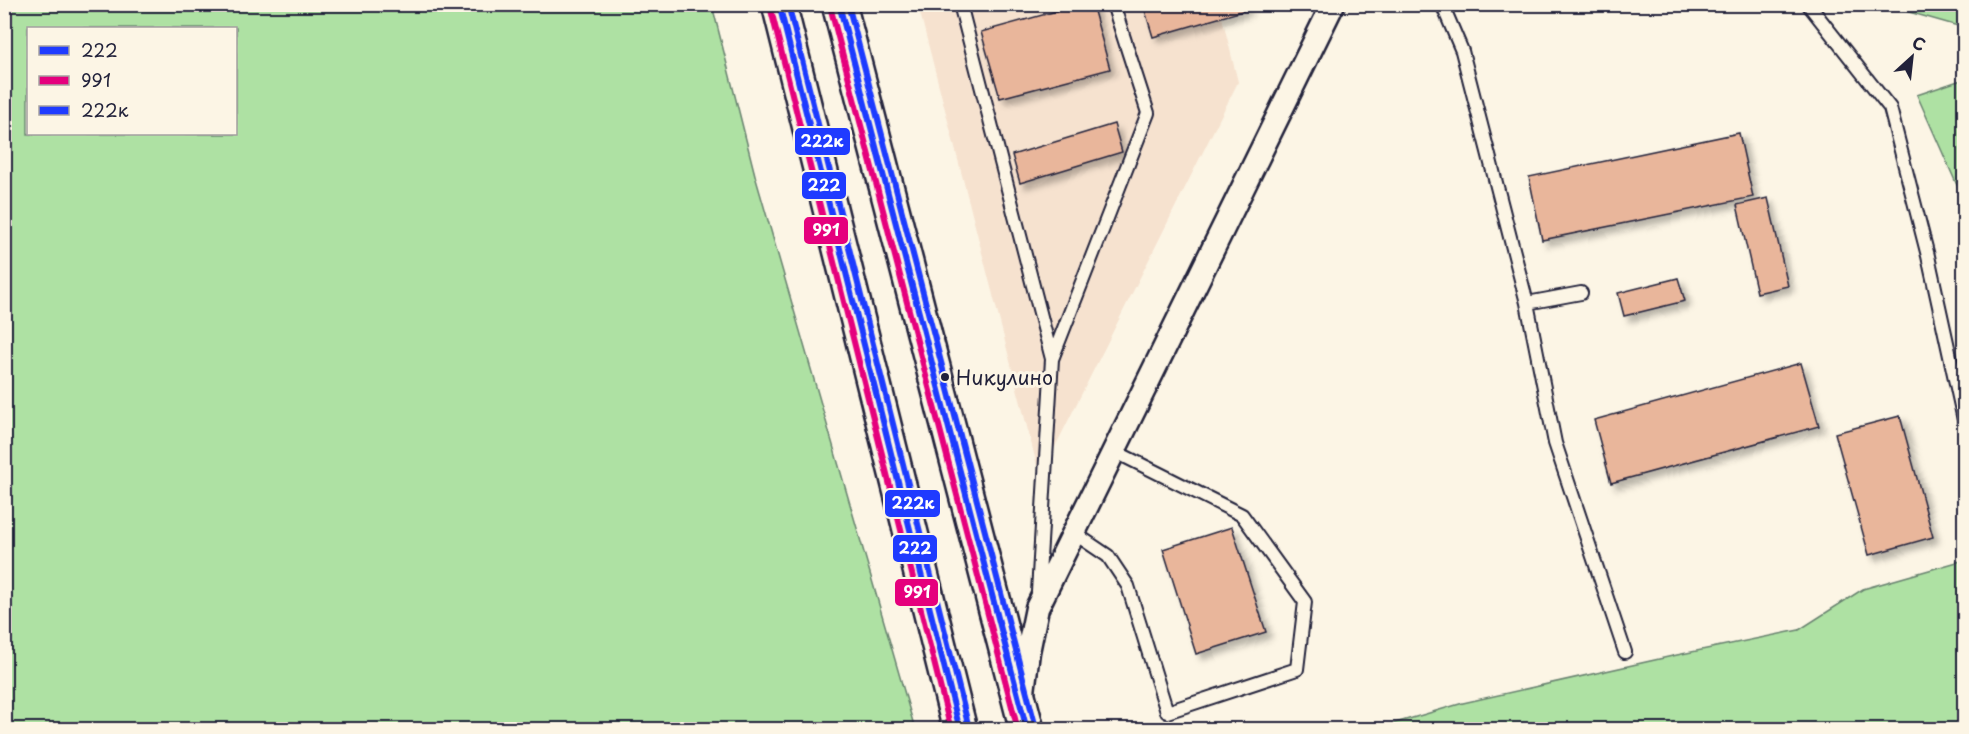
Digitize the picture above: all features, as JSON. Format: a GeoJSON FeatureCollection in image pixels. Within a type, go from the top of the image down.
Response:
{"type":"FeatureCollection","features":[{"type":"Feature","properties":{"kind":"highway"},"geometry":{"type":"LineString","coordinates":[[779,4],[960,729]]}},
{"type":"Feature","properties":{"kind":"highway"},"geometry":{"type":"LineString","coordinates":[[838,4],[1024,717]]}},
{"type":"Feature","properties":{"kind":"street"},"geometry":{"type":"LineString","coordinates":[[1024,717],[1028,652],[1037,609],[1330,8]]}},
{"type":"Feature","properties":{"kind":"lane"},"geometry":{"type":"LineString","coordinates":[[960,4],[1052,359]]}},
{"type":"Feature","properties":{"kind":"lane"},"geometry":{"type":"LineString","coordinates":[[1037,609],[1052,359],[1148,113],[1113,4]]}},
{"type":"Feature","properties":{"kind":"lane"},"geometry":{"type":"LineString","coordinates":[[1442,4],[1462,51],[1527,303],[1555,443],[1625,652]]}},
{"type":"Feature","properties":{"kind":"lane"},"geometry":{"type":"LineString","coordinates":[[1808,4],[1890,108],[1928,256],[1965,420]]}},
{"type":"Feature","properties":{"kind":"lane"},"geometry":{"type":"LineString","coordinates":[[1527,303],[1581,293]]}},
{"type":"Feature","properties":{"kind":"lane"},"geometry":{"type":"LineString","coordinates":[[1074,533],[1108,556],[1128,586],[1167,712],[1297,669],[1305,602],[1242,515],[1114,451]]}},
{"type":"Feature","properties":{"kind":"shaded area"},"geometry":{"type":"Polygon","coordinates":[[[918,5],[1219,5],[1238,82],[1040,477],[918,5]]]}},
{"type":"Feature","properties":{"kind":"green space"},"geometry":{"type":"Polygon","coordinates":[[[4,5],[712,5],[756,179],[915,729],[5,729],[4,5]]]}},
{"type":"Feature","properties":{"kind":"green space"},"geometry":{"type":"Polygon","coordinates":[[[1890,5],[1964,5],[1964,25],[1958,26],[1890,5]]]}},
{"type":"Feature","properties":{"kind":"green space"},"geometry":{"type":"Polygon","coordinates":[[[1964,79],[1964,201],[1917,95],[1964,79]]]}},
{"type":"Feature","properties":{"kind":"green space"},"geometry":{"type":"Polygon","coordinates":[[[1964,560],[1964,729],[1375,729],[1463,703],[1799,630],[1863,589],[1964,560]]]}},
{"type":"Feature","properties":{"kind":"building"},"geometry":{"type":"Polygon","coordinates":[[[1082,4],[1092,4],[1110,69],[1000,98],[981,32],[1082,4]]]}},
{"type":"Feature","properties":{"kind":"building"},"geometry":{"type":"Polygon","coordinates":[[[1143,4],[1246,4],[1246,10],[1153,37],[1143,4]]]}},
{"type":"Feature","properties":{"kind":"building"},"geometry":{"type":"Polygon","coordinates":[[[1114,124],[1122,152],[1020,183],[1012,155],[1114,124]]]}},
{"type":"Feature","properties":{"kind":"building"},"geometry":{"type":"Polygon","coordinates":[[[1739,133],[1753,197],[1542,240],[1529,177],[1739,133]]]}},
{"type":"Feature","properties":{"kind":"building"},"geometry":{"type":"Polygon","coordinates":[[[1768,198],[1788,286],[1757,293],[1737,205],[1768,198]]]}},
{"type":"Feature","properties":{"kind":"building"},"geometry":{"type":"Polygon","coordinates":[[[1678,278],[1685,301],[1624,316],[1618,293],[1678,278]]]}},
{"type":"Feature","properties":{"kind":"building"},"geometry":{"type":"Polygon","coordinates":[[[1801,363],[1819,426],[1611,483],[1594,420],[1801,363]]]}},
{"type":"Feature","properties":{"kind":"building"},"geometry":{"type":"Polygon","coordinates":[[[1900,416],[1933,537],[1869,555],[1835,433],[1900,416]]]}},
{"type":"Feature","properties":{"kind":"building"},"geometry":{"type":"Polygon","coordinates":[[[1232,527],[1266,632],[1196,654],[1163,549],[1232,527]]]}},
{"type":"Feature","properties":{"kind":"transit line","name":"222"},"geometry":{"type":"LineString","coordinates":[[779,4],[960,730]]}},
{"type":"Feature","properties":{"kind":"transit line","name":"222к"},"geometry":{"type":"LineString","coordinates":[[788,4],[969,728]]}},
{"type":"Feature","properties":{"kind":"transit line","name":"222"},"geometry":{"type":"LineString","coordinates":[[839,4],[1027,730]]}},
{"type":"Feature","properties":{"kind":"transit line","name":"222к"},"geometry":{"type":"LineString","coordinates":[[848,4],[1036,728]]}},
{"type":"Feature","properties":{"kind":"transit line","name":"991"},"geometry":{"type":"LineString","coordinates":[[770,6],[951,730]]}},
{"type":"Feature","properties":{"kind":"transit line","name":"991"},"geometry":{"type":"LineString","coordinates":[[830,6],[1018,730]]}},
{"type":"Feature","properties":{"kind":"place","name":"Никулино"},"geometry":{"type":"Point","coordinates":[945,377]}}]}
